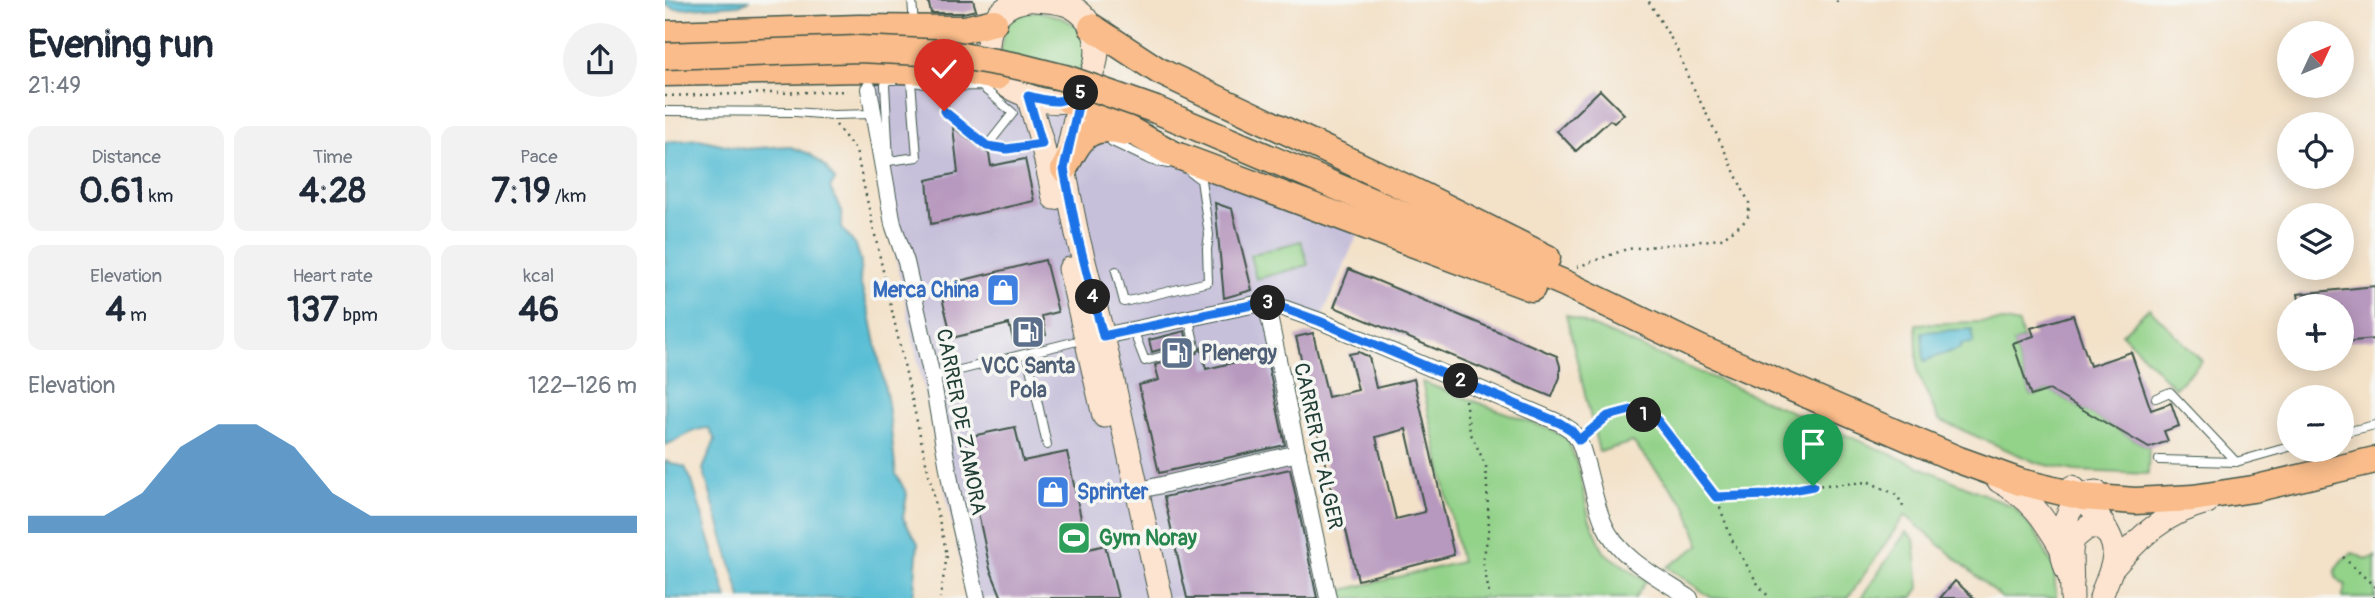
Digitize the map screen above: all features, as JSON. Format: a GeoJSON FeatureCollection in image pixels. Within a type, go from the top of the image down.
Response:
{"type":"FeatureCollection","features":[{"type":"Feature","properties":{"kind":"highway"},"geometry":{"type":"LineString","coordinates":[[665,34],[859,28],[965,29],[998,12]]}},
{"type":"Feature","properties":{"kind":"highway"},"geometry":{"type":"LineString","coordinates":[[1092,27],[1187,86],[1413,191],[1568,277],[1694,339],[1959,460],[2020,482],[2083,497],[2134,501],[2193,498],[2253,489],[2375,460]]}},
{"type":"Feature","properties":{"kind":"highway"},"geometry":{"type":"LineString","coordinates":[[927,29],[943,79]]}},
{"type":"Feature","properties":{"kind":"highway"},"geometry":{"type":"LineString","coordinates":[[665,56],[859,48],[945,53],[1041,72],[1156,110],[1568,277]]}},
{"type":"Feature","properties":{"kind":"highway"},"geometry":{"type":"LineString","coordinates":[[665,74],[943,79],[969,72],[996,77]]}},
{"type":"Feature","properties":{"kind":"highway"},"geometry":{"type":"LineString","coordinates":[[1076,97],[1133,134],[1173,154],[1694,339],[1937,438],[2057,478],[2126,488],[2182,486],[2235,480],[2375,450]]}},
{"type":"Feature","properties":{"kind":"highway"},"geometry":{"type":"LineString","coordinates":[[1064,169],[1076,145],[1086,134],[1097,129],[1115,129],[1133,134]]}},
{"type":"Feature","properties":{"kind":"main road"},"geometry":{"type":"LineString","coordinates":[[1029,0],[1013,3],[998,12],[988,48],[996,77],[1007,86],[1028,96],[1046,100],[1076,97]]}},
{"type":"Feature","properties":{"kind":"main road"},"geometry":{"type":"LineString","coordinates":[[1035,0],[1068,3],[1084,16],[1092,27],[1096,40],[1094,67],[1076,97],[1064,169],[1094,337],[1147,598]]}},
{"type":"Feature","properties":{"kind":"main road"},"geometry":{"type":"LineString","coordinates":[[1028,96],[1136,491],[1161,598]]}},
{"type":"Feature","properties":{"kind":"main road"},"geometry":{"type":"LineString","coordinates":[[1959,460],[2019,492],[2035,508],[2061,547]]}},
{"type":"Feature","properties":{"kind":"main road"},"geometry":{"type":"LineString","coordinates":[[2057,478],[2083,497],[2108,534],[2114,549],[2111,569],[2101,598]]}},
{"type":"Feature","properties":{"kind":"main road"},"geometry":{"type":"LineString","coordinates":[[2072,590],[2061,547],[2064,525],[2072,508],[2087,493],[2126,488]]}},
{"type":"Feature","properties":{"kind":"main road"},"geometry":{"type":"LineString","coordinates":[[2111,569],[2136,540],[2165,518],[2193,506],[2253,489]]}},
{"type":"Feature","properties":{"kind":"main road"},"geometry":{"type":"LineString","coordinates":[[2072,590],[2073,539],[2088,527],[2098,527],[2108,534]]}},
{"type":"Feature","properties":{"kind":"street","name":"CARRER DE ZAMORA"},"geometry":{"type":"LineString","coordinates":[[869,89],[893,224],[906,262],[932,377],[951,486],[977,598]]}},
{"type":"Feature","properties":{"kind":"street"},"geometry":{"type":"LineString","coordinates":[[1094,337],[1266,302],[1560,423],[1571,430],[1579,440],[1604,526],[1613,540],[1629,556],[1690,598]]}},
{"type":"Feature","properties":{"kind":"street","name":"CARRER DE ALGER"},"geometry":{"type":"LineString","coordinates":[[1266,302],[1328,598]]}},
{"type":"Feature","properties":{"kind":"street"},"geometry":{"type":"LineString","coordinates":[[1273,334],[1291,318],[1303,315]]}},
{"type":"Feature","properties":{"kind":"street"},"geometry":{"type":"LineString","coordinates":[[1136,491],[1298,453]]}},
{"type":"Feature","properties":{"kind":"lane"},"geometry":{"type":"LineString","coordinates":[[912,0],[927,29]]}},
{"type":"Feature","properties":{"kind":"lane"},"geometry":{"type":"LineString","coordinates":[[899,77],[917,157],[889,161],[885,85],[899,77]]}},
{"type":"Feature","properties":{"kind":"lane"},"geometry":{"type":"LineString","coordinates":[[987,146],[1013,113],[981,86],[943,79],[944,111],[987,146],[1007,149],[1042,144]]}},
{"type":"Feature","properties":{"kind":"lane"},"geometry":{"type":"LineString","coordinates":[[665,111],[873,114]]}},
{"type":"Feature","properties":{"kind":"lane"},"geometry":{"type":"LineString","coordinates":[[1086,134],[1093,140],[1120,144],[1150,160],[1174,166]]}},
{"type":"Feature","properties":{"kind":"lane"},"geometry":{"type":"LineString","coordinates":[[1116,271],[1123,302],[1208,282],[1206,249],[1209,235],[1201,180],[1184,169]]}},
{"type":"Feature","properties":{"kind":"lane"},"geometry":{"type":"LineString","coordinates":[[1133,330],[1145,361],[1195,347],[1189,319]]}},
{"type":"Feature","properties":{"kind":"lane"},"geometry":{"type":"LineString","coordinates":[[932,377],[1094,337]]}},
{"type":"Feature","properties":{"kind":"lane"},"geometry":{"type":"LineString","coordinates":[[1027,354],[1047,445]]}},
{"type":"Feature","properties":{"kind":"lane"},"geometry":{"type":"LineString","coordinates":[[2156,398],[2170,392],[2236,462]]}},
{"type":"Feature","properties":{"kind":"lane"},"geometry":{"type":"LineString","coordinates":[[2354,430],[2375,425]]}},
{"type":"Feature","properties":{"kind":"lane"},"geometry":{"type":"LineString","coordinates":[[2159,460],[2236,462],[2277,450]]}},
{"type":"Feature","properties":{"kind":"path"},"geometry":{"type":"LineString","coordinates":[[1568,277],[1627,249],[1721,239],[1743,223],[1749,215],[1749,203],[1676,47],[1648,0]]}},
{"type":"Feature","properties":{"kind":"path"},"geometry":{"type":"LineString","coordinates":[[1836,2],[1840,0]]}},
{"type":"Feature","properties":{"kind":"path"},"geometry":{"type":"LineString","coordinates":[[665,96],[869,89]]}},
{"type":"Feature","properties":{"kind":"path"},"geometry":{"type":"LineString","coordinates":[[833,115],[836,127],[856,151],[947,555],[940,598]]}},
{"type":"Feature","properties":{"kind":"path"},"geometry":{"type":"LineString","coordinates":[[1462,381],[1470,432],[1486,466],[1489,529],[1483,561],[1490,598]]}},
{"type":"Feature","properties":{"kind":"path"},"geometry":{"type":"LineString","coordinates":[[1579,440],[1608,416],[1631,410],[1657,420],[1716,497],[1732,540],[1759,586],[1770,598]]}},
{"type":"Feature","properties":{"kind":"path"},"geometry":{"type":"LineString","coordinates":[[1716,497],[1766,495],[1813,486],[1869,482],[1897,495],[1905,510]]}},
{"type":"Feature","properties":{"kind":"path"},"geometry":{"type":"LineString","coordinates":[[2343,558],[2375,587]]}},
{"type":"Feature","properties":{"kind":"shaded area"},"geometry":{"type":"Polygon","coordinates":[[[861,69],[969,72],[1362,224],[1320,321],[1267,303],[1328,598],[968,598],[868,126],[861,69]]]}},
{"type":"Feature","properties":{"kind":"green space"},"geometry":{"type":"Polygon","coordinates":[[[1037,11],[1063,19],[1081,31],[1087,50],[1078,77],[1047,87],[1023,81],[1001,50],[1004,33],[1010,22],[1020,15],[1037,11]]]}},
{"type":"Feature","properties":{"kind":"green space"},"geometry":{"type":"Polygon","coordinates":[[[1301,241],[1308,265],[1256,279],[1250,255],[1301,241]]]}},
{"type":"Feature","properties":{"kind":"green space"},"geometry":{"type":"Polygon","coordinates":[[[2149,308],[2202,361],[2175,388],[2122,334],[2149,308]]]}},
{"type":"Feature","properties":{"kind":"green space"},"geometry":{"type":"Polygon","coordinates":[[[1566,315],[2014,507],[2037,535],[2054,568],[2056,598],[2002,598],[1905,515],[1848,598],[1712,598],[1667,567],[1700,545],[1686,506],[1633,442],[1599,452],[1566,315]]]}},
{"type":"Feature","properties":{"kind":"green space"},"geometry":{"type":"Polygon","coordinates":[[[2005,321],[2019,324],[2023,339],[2013,343],[2031,396],[2049,390],[2149,448],[2148,474],[2075,471],[2037,463],[1939,420],[1918,374],[1916,324],[2005,321]]]}},
{"type":"Feature","properties":{"kind":"green space"},"geometry":{"type":"Polygon","coordinates":[[[1422,382],[1552,430],[1568,440],[1579,470],[1589,518],[1604,552],[1646,581],[1635,598],[1345,598],[1343,590],[1461,562],[1422,382]]]}},
{"type":"Feature","properties":{"kind":"green space"},"geometry":{"type":"Polygon","coordinates":[[[1906,532],[1914,539],[1919,588],[1912,598],[1861,598],[1906,532]]]}},
{"type":"Feature","properties":{"kind":"green space"},"geometry":{"type":"Polygon","coordinates":[[[2353,553],[2367,560],[2375,556],[2375,598],[2342,598],[2346,585],[2337,577],[2336,568],[2353,553]]]}},
{"type":"Feature","properties":{"kind":"water"},"geometry":{"type":"Polygon","coordinates":[[[665,0],[750,0],[739,5],[675,9],[665,5],[665,0]]]}},
{"type":"Feature","properties":{"kind":"water"},"geometry":{"type":"Polygon","coordinates":[[[699,139],[744,149],[788,146],[810,154],[826,167],[835,180],[830,188],[842,212],[842,228],[856,246],[861,261],[860,282],[871,319],[888,404],[896,474],[907,494],[903,518],[918,543],[911,598],[741,598],[703,469],[715,440],[709,428],[692,432],[665,445],[665,142],[699,139]]]}},
{"type":"Feature","properties":{"kind":"water"},"geometry":{"type":"Polygon","coordinates":[[[1972,329],[1973,343],[1961,344],[1961,348],[1924,361],[1922,332],[1972,329]]]}},
{"type":"Feature","properties":{"kind":"water"},"geometry":{"type":"Polygon","coordinates":[[[665,461],[685,467],[692,481],[727,598],[665,598],[665,461]]]}},
{"type":"Feature","properties":{"kind":"building"},"geometry":{"type":"Polygon","coordinates":[[[928,0],[973,0],[976,10],[963,13],[931,13],[928,0]]]}},
{"type":"Feature","properties":{"kind":"building"},"geometry":{"type":"Polygon","coordinates":[[[1600,90],[1624,114],[1614,123],[1610,120],[1576,151],[1557,131],[1600,90]]]}},
{"type":"Feature","properties":{"kind":"building"},"geometry":{"type":"Polygon","coordinates":[[[953,127],[989,154],[991,166],[1025,159],[1034,201],[931,224],[927,180],[958,173],[953,127]]]}},
{"type":"Feature","properties":{"kind":"building"},"geometry":{"type":"Polygon","coordinates":[[[1215,203],[1232,209],[1252,290],[1224,298],[1215,203]]]}},
{"type":"Feature","properties":{"kind":"building"},"geometry":{"type":"Polygon","coordinates":[[[1045,260],[1058,312],[1042,316],[1046,335],[1014,343],[1009,324],[952,338],[939,286],[1045,260]]]}},
{"type":"Feature","properties":{"kind":"building"},"geometry":{"type":"Polygon","coordinates":[[[1349,269],[1557,356],[1560,377],[1552,397],[1334,307],[1349,269]]]}},
{"type":"Feature","properties":{"kind":"building"},"geometry":{"type":"Polygon","coordinates":[[[2375,286],[2375,339],[2354,341],[2354,294],[2298,294],[2375,286]]]}},
{"type":"Feature","properties":{"kind":"building"},"geometry":{"type":"Polygon","coordinates":[[[2073,315],[2090,366],[2131,352],[2151,410],[2171,403],[2179,426],[2164,431],[2168,441],[2149,448],[2049,390],[2031,396],[2013,343],[2034,336],[2031,328],[2073,315]]]}},
{"type":"Feature","properties":{"kind":"building"},"geometry":{"type":"Polygon","coordinates":[[[1185,331],[1187,342],[1152,352],[1149,340],[1185,331]]]}},
{"type":"Feature","properties":{"kind":"building"},"geometry":{"type":"Polygon","coordinates":[[[1313,333],[1328,397],[1358,390],[1349,354],[1359,352],[1369,357],[1376,388],[1414,379],[1454,555],[1358,580],[1343,518],[1338,519],[1296,337],[1313,333]],[[1406,429],[1376,437],[1396,519],[1425,512],[1406,429]]]}},
{"type":"Feature","properties":{"kind":"building"},"geometry":{"type":"Polygon","coordinates":[[[1201,348],[1206,369],[1266,355],[1285,445],[1159,473],[1139,385],[1159,380],[1155,365],[1197,353],[1201,348]]]}},
{"type":"Feature","properties":{"kind":"building"},"geometry":{"type":"Polygon","coordinates":[[[1015,427],[1023,461],[1067,452],[1082,523],[1078,524],[1085,550],[1105,545],[1118,598],[1002,598],[990,569],[962,438],[1015,427]]]}},
{"type":"Feature","properties":{"kind":"building"},"geometry":{"type":"Polygon","coordinates":[[[1290,469],[1317,598],[1187,598],[1164,497],[1290,469]]]}},
{"type":"Feature","properties":{"kind":"building"},"geometry":{"type":"Polygon","coordinates":[[[1955,581],[1974,598],[1940,598],[1955,581]]]}},
{"type":"Feature","properties":{"kind":"place","name":"Merca China"},"geometry":{"type":"Point","coordinates":[1003,290]}},
{"type":"Feature","properties":{"kind":"place","name":"VCC Santa Pola"},"geometry":{"type":"Point","coordinates":[1028,332]}},
{"type":"Feature","properties":{"kind":"place","name":"Plenergy"},"geometry":{"type":"Point","coordinates":[1177,353]}},
{"type":"Feature","properties":{"kind":"place","name":"Sprinter"},"geometry":{"type":"Point","coordinates":[1053,492]}},
{"type":"Feature","properties":{"kind":"place","name":"Gym Noray"},"geometry":{"type":"Point","coordinates":[1074,538]}},
{"type":"Feature","properties":{"kind":"route"},"geometry":{"type":"LineString","coordinates":[[944,111],[987,146],[1007,149],[1042,144],[1028,96],[1046,100],[1068,100],[1082,88],[1064,169],[1077,234],[1103,336],[1266,302],[1319,321],[1560,423],[1571,430],[1579,440],[1608,416],[1631,410],[1657,420],[1716,497],[1766,495],[1813,486]]}}]}
